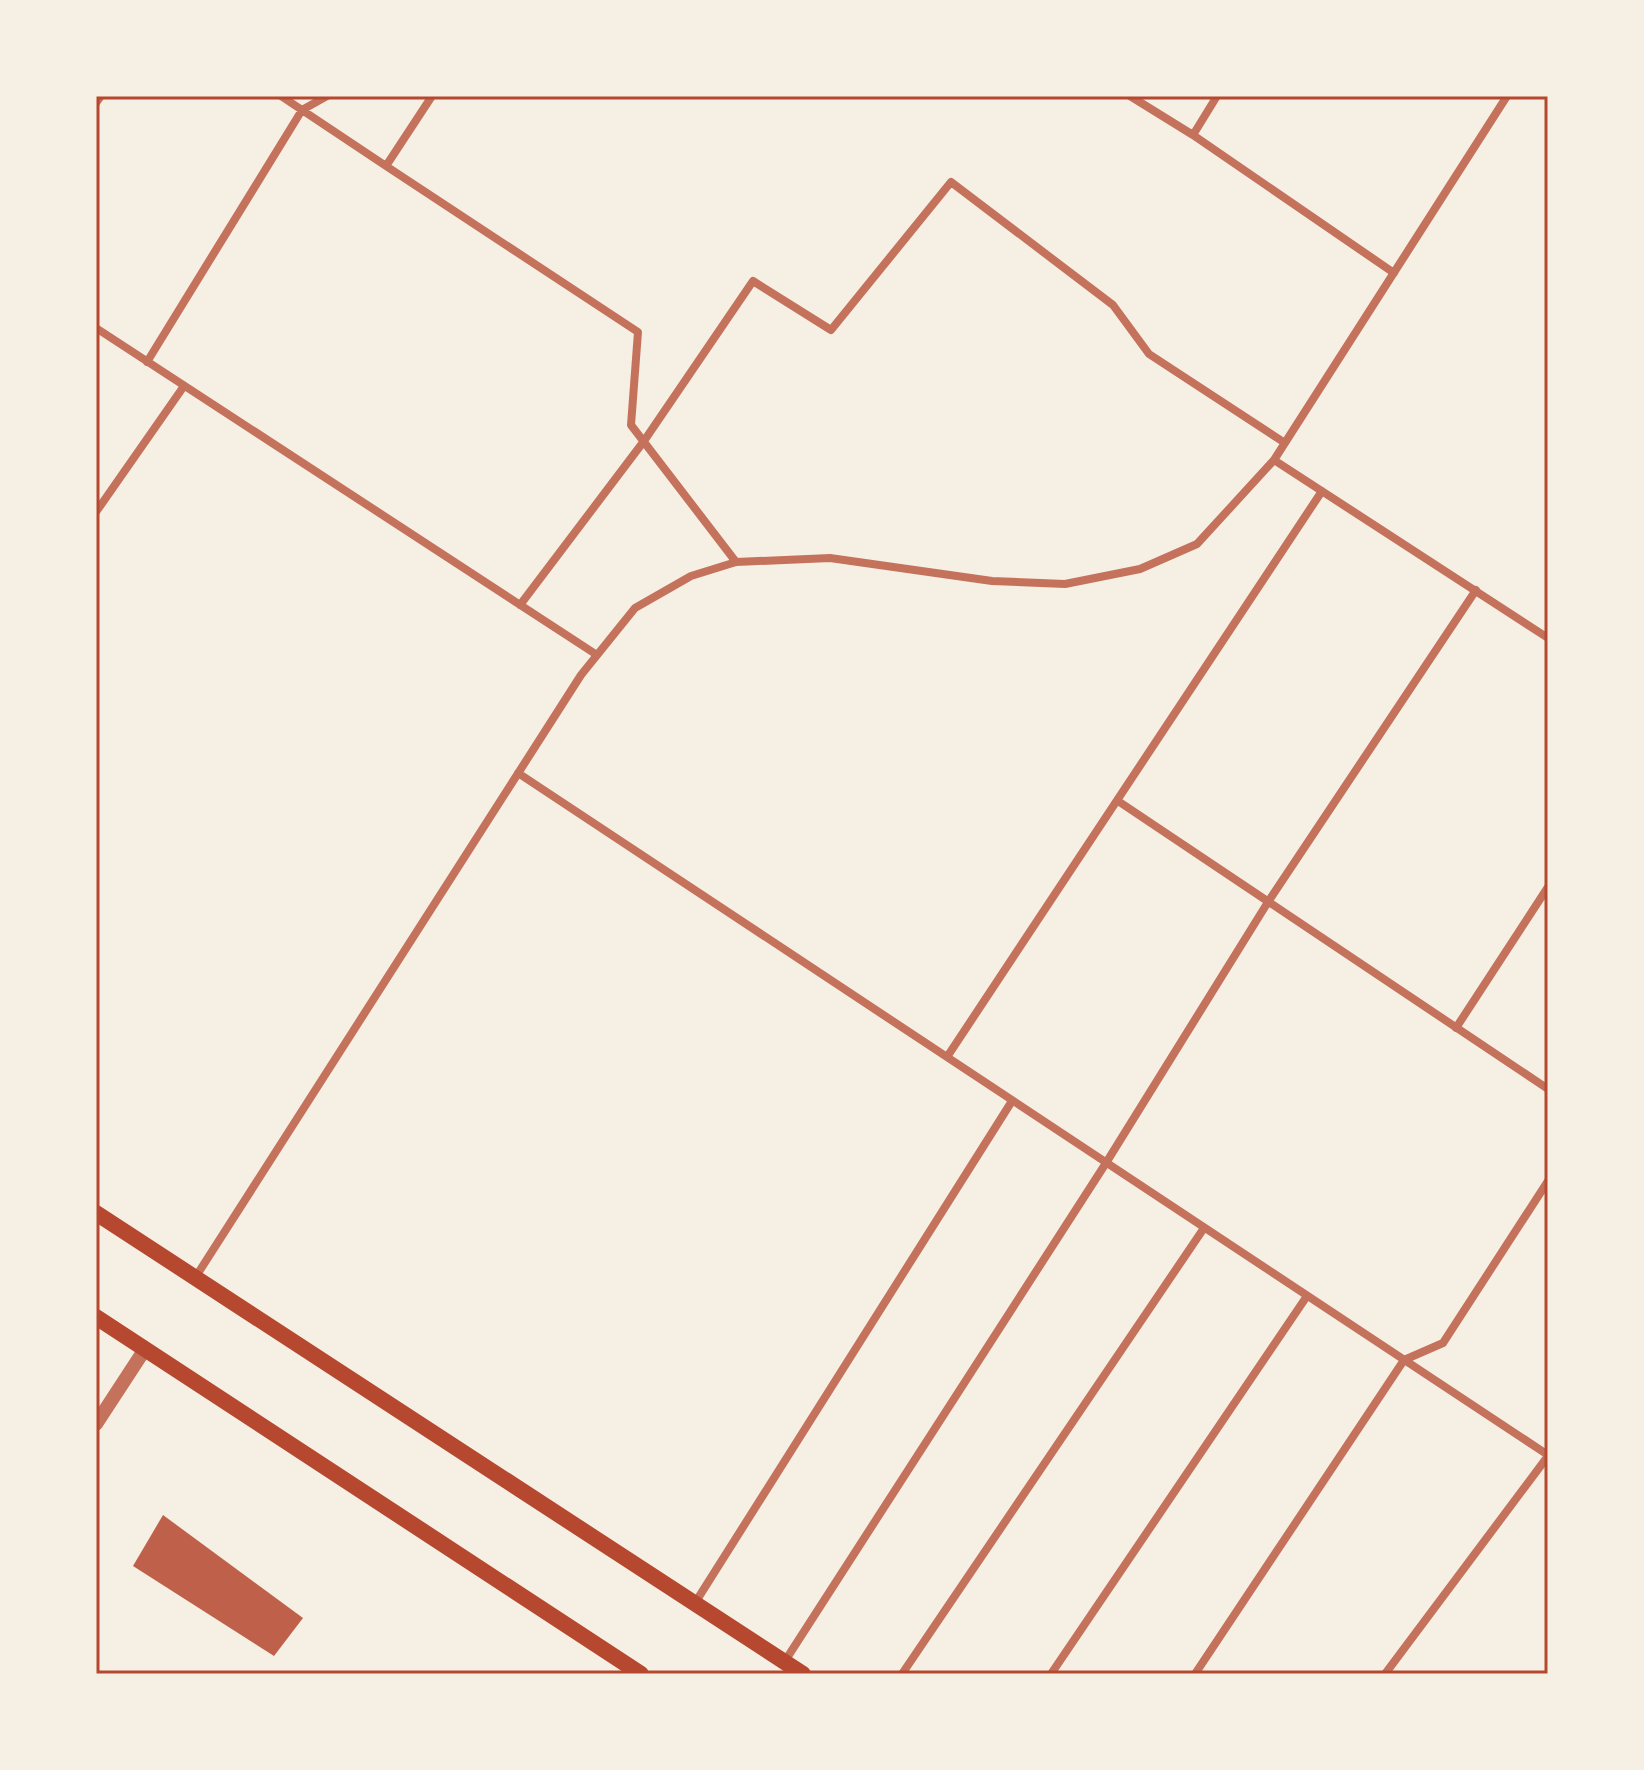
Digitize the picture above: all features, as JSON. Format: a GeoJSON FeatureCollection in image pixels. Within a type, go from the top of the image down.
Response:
{"type":"FeatureCollection","features":[{"type":"Feature","properties":{"kind":"main road"},"geometry":{"type":"LineString","coordinates":[[96,1213],[803,1674]]}},
{"type":"Feature","properties":{"kind":"main road"},"geometry":{"type":"LineString","coordinates":[[96,1317],[641,1674]]}},
{"type":"Feature","properties":{"kind":"street"},"geometry":{"type":"LineString","coordinates":[[96,103],[101,96]]}},
{"type":"Feature","properties":{"kind":"street"},"geometry":{"type":"LineString","coordinates":[[281,96],[638,332],[631,425],[736,562]]}},
{"type":"Feature","properties":{"kind":"street"},"geometry":{"type":"LineString","coordinates":[[147,362],[302,110],[327,96]]}},
{"type":"Feature","properties":{"kind":"street"},"geometry":{"type":"LineString","coordinates":[[386,166],[432,96]]}},
{"type":"Feature","properties":{"kind":"street"},"geometry":{"type":"LineString","coordinates":[[1130,96],[1193,135],[1394,273]]}},
{"type":"Feature","properties":{"kind":"street"},"geometry":{"type":"LineString","coordinates":[[1193,135],[1217,96]]}},
{"type":"Feature","properties":{"kind":"street"},"geometry":{"type":"LineString","coordinates":[[195,1278],[518,773],[597,655],[635,608],[691,576],[736,562],[830,558],[992,581],[1065,584],[1140,569],[1197,544],[1274,460],[1507,96]]}},
{"type":"Feature","properties":{"kind":"street"},"geometry":{"type":"LineString","coordinates":[[520,605],[644,441],[753,281],[831,330],[951,182],[1113,305],[1149,354],[1285,443]]}},
{"type":"Feature","properties":{"kind":"street"},"geometry":{"type":"LineString","coordinates":[[96,328],[597,655]]}},
{"type":"Feature","properties":{"kind":"street"},"geometry":{"type":"LineString","coordinates":[[96,512],[184,386]]}},
{"type":"Feature","properties":{"kind":"street"},"geometry":{"type":"LineString","coordinates":[[1274,460],[1548,638]]}},
{"type":"Feature","properties":{"kind":"street"},"geometry":{"type":"LineString","coordinates":[[947,1057],[1322,491]]}},
{"type":"Feature","properties":{"kind":"street"},"geometry":{"type":"LineString","coordinates":[[784,1662],[1106,1163],[1268,902],[1476,590]]}},
{"type":"Feature","properties":{"kind":"street"},"geometry":{"type":"LineString","coordinates":[[518,773],[1548,1455],[1385,1674]]}},
{"type":"Feature","properties":{"kind":"street"},"geometry":{"type":"LineString","coordinates":[[1118,801],[1548,1089]]}},
{"type":"Feature","properties":{"kind":"street"},"geometry":{"type":"LineString","coordinates":[[1456,1028],[1548,887]]}},
{"type":"Feature","properties":{"kind":"street"},"geometry":{"type":"LineString","coordinates":[[695,1604],[1012,1101]]}},
{"type":"Feature","properties":{"kind":"street"},"geometry":{"type":"LineString","coordinates":[[1195,1674],[1404,1360],[1443,1343],[1548,1181]]}},
{"type":"Feature","properties":{"kind":"street"},"geometry":{"type":"LineString","coordinates":[[902,1674],[1204,1228]]}},
{"type":"Feature","properties":{"kind":"street"},"geometry":{"type":"LineString","coordinates":[[1051,1674],[1307,1296]]}},
{"type":"Feature","properties":{"kind":"street"},"geometry":{"type":"LineString","coordinates":[[96,1424],[145,1349]]}},
{"type":"Feature","properties":{"kind":"building"},"geometry":{"type":"Polygon","coordinates":[[[163,1515],[303,1618],[274,1656],[133,1566],[163,1515]]]}}]}
